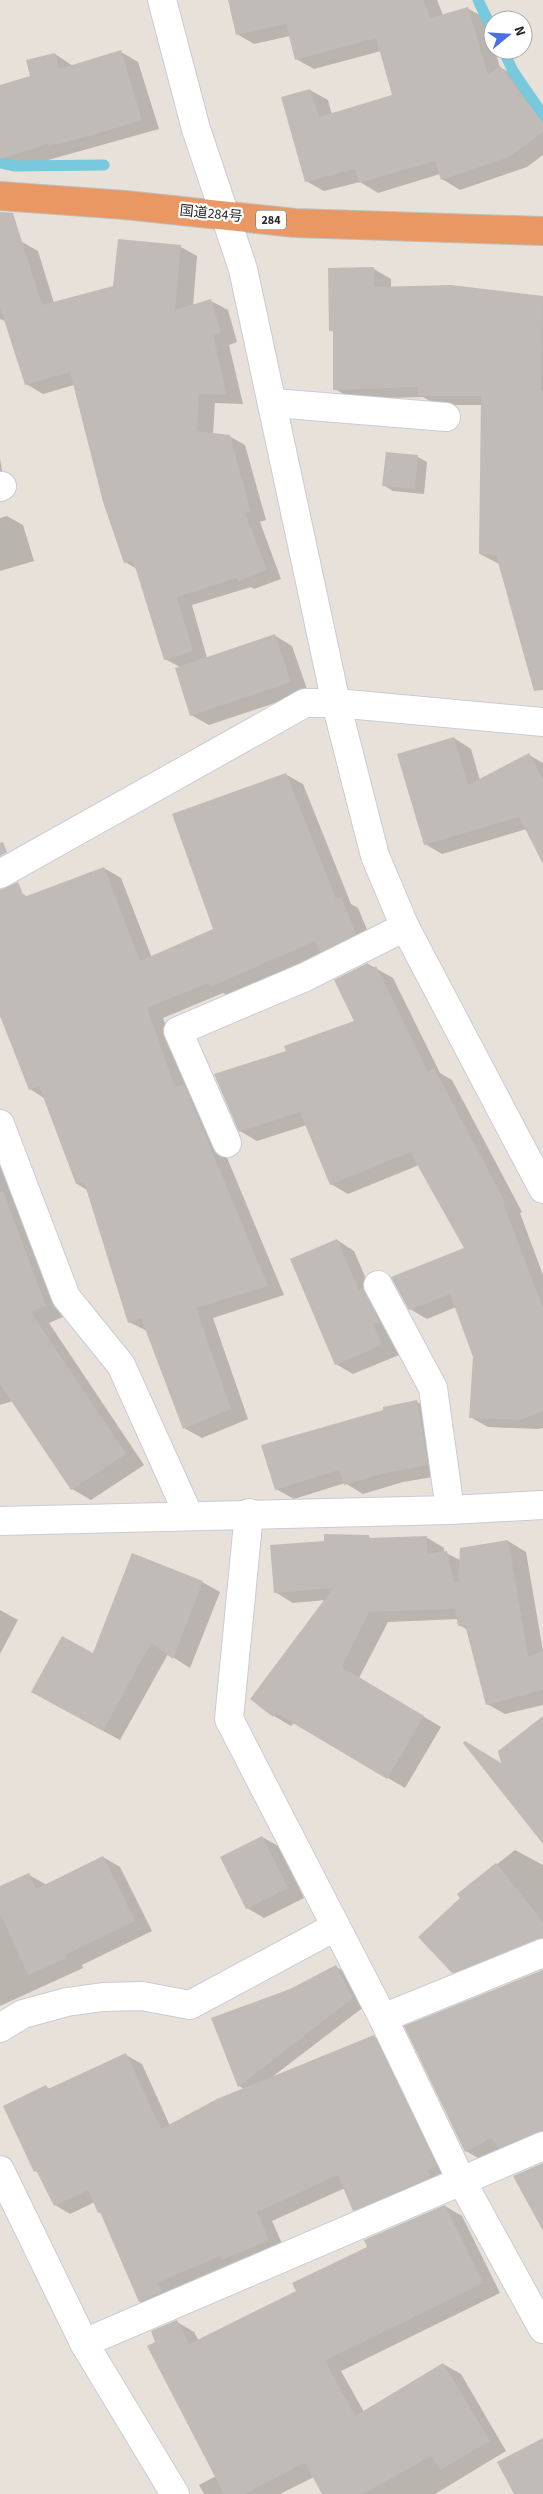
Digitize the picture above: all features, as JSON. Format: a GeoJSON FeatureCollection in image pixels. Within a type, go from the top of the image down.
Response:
{"type":"FeatureCollection","features":[{"type":"Feature","properties":{"kind":"highway","name":"国道284号"},"geometry":{"type":"LineString","coordinates":[[0,196],[227,215],[295,223],[543,231]]}},
{"type":"Feature","properties":{"kind":"street"},"geometry":{"type":"LineString","coordinates":[[162,0],[196,129],[244,269],[274,403],[336,703],[375,856],[405,927],[543,1189]]}},
{"type":"Feature","properties":{"kind":"street"},"geometry":{"type":"LineString","coordinates":[[274,403],[446,417]]}},
{"type":"Feature","properties":{"kind":"street"},"geometry":{"type":"LineString","coordinates":[[0,874],[305,702],[336,703],[543,722]]}},
{"type":"Feature","properties":{"kind":"street"},"geometry":{"type":"LineString","coordinates":[[227,1143],[178,1031],[305,977],[405,927]]}},
{"type":"Feature","properties":{"kind":"street"},"geometry":{"type":"LineString","coordinates":[[0,1124],[66,1297],[121,1366],[190,1516]]}},
{"type":"Feature","properties":{"kind":"street"},"geometry":{"type":"LineString","coordinates":[[378,1284],[433,1388],[450,1510]]}},
{"type":"Feature","properties":{"kind":"street"},"geometry":{"type":"LineString","coordinates":[[0,1521],[249,1513],[450,1510],[543,1505]]}},
{"type":"Feature","properties":{"kind":"street"},"geometry":{"type":"LineString","coordinates":[[249,1513],[229,1719],[383,2018],[461,2180],[543,2330]]}},
{"type":"Feature","properties":{"kind":"street"},"geometry":{"type":"LineString","coordinates":[[0,2028],[23,2014],[85,1999],[142,1996],[190,2005],[335,1927]]}},
{"type":"Feature","properties":{"kind":"street"},"geometry":{"type":"LineString","coordinates":[[383,2018],[543,1953]]}},
{"type":"Feature","properties":{"kind":"street"},"geometry":{"type":"LineString","coordinates":[[84,2343],[543,2146]]}},
{"type":"Feature","properties":{"kind":"street"},"geometry":{"type":"LineString","coordinates":[[0,2170],[84,2343],[175,2494]]}},
{"type":"Feature","properties":{"kind":"building"},"geometry":{"type":"Polygon","coordinates":[[[228,0],[424,0],[430,18],[468,7],[488,75],[500,66],[543,123],[543,132],[509,157],[441,180],[435,161],[359,183],[355,169],[305,182],[281,97],[310,89],[319,117],[392,95],[376,38],[295,60],[286,24],[236,35],[228,0]]]}},
{"type":"Feature","properties":{"kind":"building"},"geometry":{"type":"Polygon","coordinates":[[[121,50],[142,120],[93,135],[49,146],[48,144],[0,159],[0,85],[30,76],[26,60],[55,53],[59,69],[121,50]]]}},
{"type":"Feature","properties":{"kind":"building"},"geometry":{"type":"Polygon","coordinates":[[[0,212],[13,213],[42,305],[113,286],[118,239],[181,245],[175,310],[211,299],[221,333],[213,335],[227,395],[199,394],[197,431],[230,435],[251,512],[245,513],[267,570],[238,581],[237,578],[177,597],[193,651],[164,660],[133,560],[124,563],[103,502],[70,372],[25,385],[0,307],[0,212]]]}},
{"type":"Feature","properties":{"kind":"building"},"geometry":{"type":"Polygon","coordinates":[[[374,267],[374,287],[451,285],[543,296],[541,391],[543,391],[543,690],[534,691],[496,555],[479,554],[481,396],[418,396],[418,387],[333,390],[333,331],[329,331],[328,268],[374,267]]]}},
{"type":"Feature","properties":{"kind":"building"},"geometry":{"type":"Polygon","coordinates":[[[386,452],[418,455],[415,489],[382,486],[386,452]]]}},
{"type":"Feature","properties":{"kind":"building"},"geometry":{"type":"Polygon","coordinates":[[[275,634],[291,682],[190,716],[175,668],[275,634]]]}},
{"type":"Feature","properties":{"kind":"building"},"geometry":{"type":"Polygon","coordinates":[[[454,737],[468,785],[529,753],[543,780],[543,864],[519,817],[424,845],[397,754],[454,737]]]}},
{"type":"Feature","properties":{"kind":"building"},"geometry":{"type":"Polygon","coordinates":[[[286,773],[336,899],[341,897],[356,934],[320,952],[315,941],[210,987],[208,983],[147,1008],[175,1087],[184,1084],[268,1286],[196,1308],[231,1409],[183,1429],[141,1318],[128,1323],[84,1182],[76,1184],[39,1086],[29,1090],[0,1016],[0,890],[18,882],[24,897],[104,867],[140,961],[213,929],[172,814],[286,773]]]}},
{"type":"Feature","properties":{"kind":"building"},"geometry":{"type":"Polygon","coordinates":[[[3,842],[7,852],[0,856],[0,843],[3,842]]]}},
{"type":"Feature","properties":{"kind":"building"},"geometry":{"type":"Polygon","coordinates":[[[368,963],[371,969],[376,966],[428,1072],[434,1068],[505,1202],[503,1203],[543,1308],[543,1411],[520,1420],[469,1418],[473,1357],[450,1294],[409,1310],[391,1277],[464,1248],[410,1152],[330,1185],[300,1112],[239,1132],[214,1074],[286,1051],[284,1046],[354,1021],[334,980],[368,963]]]}},
{"type":"Feature","properties":{"kind":"building"},"geometry":{"type":"Polygon","coordinates":[[[3,1191],[46,1306],[31,1312],[126,1454],[71,1490],[0,1384],[0,1192],[3,1191]]]}},
{"type":"Feature","properties":{"kind":"building"},"geometry":{"type":"Polygon","coordinates":[[[337,1239],[359,1290],[363,1288],[380,1322],[373,1324],[382,1345],[335,1365],[290,1259],[337,1239]]]}},
{"type":"Feature","properties":{"kind":"building"},"geometry":{"type":"Polygon","coordinates":[[[417,1400],[428,1465],[385,1473],[344,1485],[339,1470],[275,1490],[261,1445],[383,1410],[383,1407],[417,1400]]]}},
{"type":"Feature","properties":{"kind":"building"},"geometry":{"type":"Polygon","coordinates":[[[324,1534],[369,1535],[369,1538],[427,1536],[427,1554],[447,1551],[454,1582],[458,1582],[460,1548],[508,1540],[528,1656],[543,1651],[543,1690],[486,1705],[465,1625],[458,1626],[455,1609],[369,1612],[342,1667],[424,1716],[387,1779],[276,1713],[273,1717],[250,1699],[333,1588],[274,1593],[270,1545],[324,1541],[324,1534]]]}},
{"type":"Feature","properties":{"kind":"building"},"geometry":{"type":"Polygon","coordinates":[[[132,1553],[203,1581],[173,1659],[151,1643],[103,1731],[31,1692],[62,1636],[93,1653],[132,1553]]]}},
{"type":"Feature","properties":{"kind":"building"},"geometry":{"type":"Polygon","coordinates":[[[543,1716],[543,1844],[463,1743],[465,1741],[501,1763],[498,1751],[543,1716]]]}},
{"type":"Feature","properties":{"kind":"building"},"geometry":{"type":"Polygon","coordinates":[[[262,1836],[288,1888],[246,1909],[220,1857],[262,1836]]]}},
{"type":"Feature","properties":{"kind":"building"},"geometry":{"type":"Polygon","coordinates":[[[103,1856],[135,1921],[65,1955],[67,1958],[28,1975],[0,1913],[0,1886],[29,1873],[36,1889],[103,1856]]]}},
{"type":"Feature","properties":{"kind":"building"},"geometry":{"type":"Polygon","coordinates":[[[496,1863],[543,1922],[543,1938],[452,1973],[418,1937],[460,1898],[457,1894],[496,1863]]]}},
{"type":"Feature","properties":{"kind":"building"},"geometry":{"type":"Polygon","coordinates":[[[336,1965],[353,1998],[238,2087],[211,2018],[290,1989],[336,1965]]]}},
{"type":"Feature","properties":{"kind":"building"},"geometry":{"type":"Polygon","coordinates":[[[543,1970],[543,2131],[498,2148],[492,2138],[465,2152],[404,2026],[543,1970]]]}},
{"type":"Feature","properties":{"kind":"building"},"geometry":{"type":"Polygon","coordinates":[[[374,2035],[437,2166],[427,2170],[431,2177],[353,2211],[338,2175],[257,2212],[269,2240],[222,2260],[220,2256],[157,2283],[162,2292],[139,2302],[100,2212],[98,2213],[88,2190],[54,2206],[36,2170],[34,2172],[3,2106],[46,2085],[48,2089],[126,2053],[161,2129],[217,2099],[374,2035]]]}},
{"type":"Feature","properties":{"kind":"building"},"geometry":{"type":"Polygon","coordinates":[[[543,2163],[543,2231],[513,2176],[543,2163]]]}},
{"type":"Feature","properties":{"kind":"building"},"geometry":{"type":"Polygon","coordinates":[[[445,2205],[483,2283],[325,2361],[355,2416],[443,2363],[490,2441],[440,2470],[431,2456],[363,2494],[322,2494],[305,2463],[244,2494],[224,2494],[147,2346],[155,2342],[151,2331],[177,2320],[189,2344],[296,2291],[292,2283],[367,2247],[364,2240],[445,2205]]]}},
{"type":"Feature","properties":{"kind":"building"},"geometry":{"type":"Polygon","coordinates":[[[543,2438],[543,2494],[514,2494],[497,2462],[543,2438]]]}},
{"type":"Feature","properties":{"kind":"waterway"},"geometry":{"type":"LineString","coordinates":[[478,0],[483,10]]}},
{"type":"Feature","properties":{"kind":"waterway"},"geometry":{"type":"LineString","coordinates":[[508,60],[513,71],[543,115]]}},
{"type":"Feature","properties":{"kind":"waterway"},"geometry":{"type":"LineString","coordinates":[[0,163],[15,166],[104,165]]}}]}
